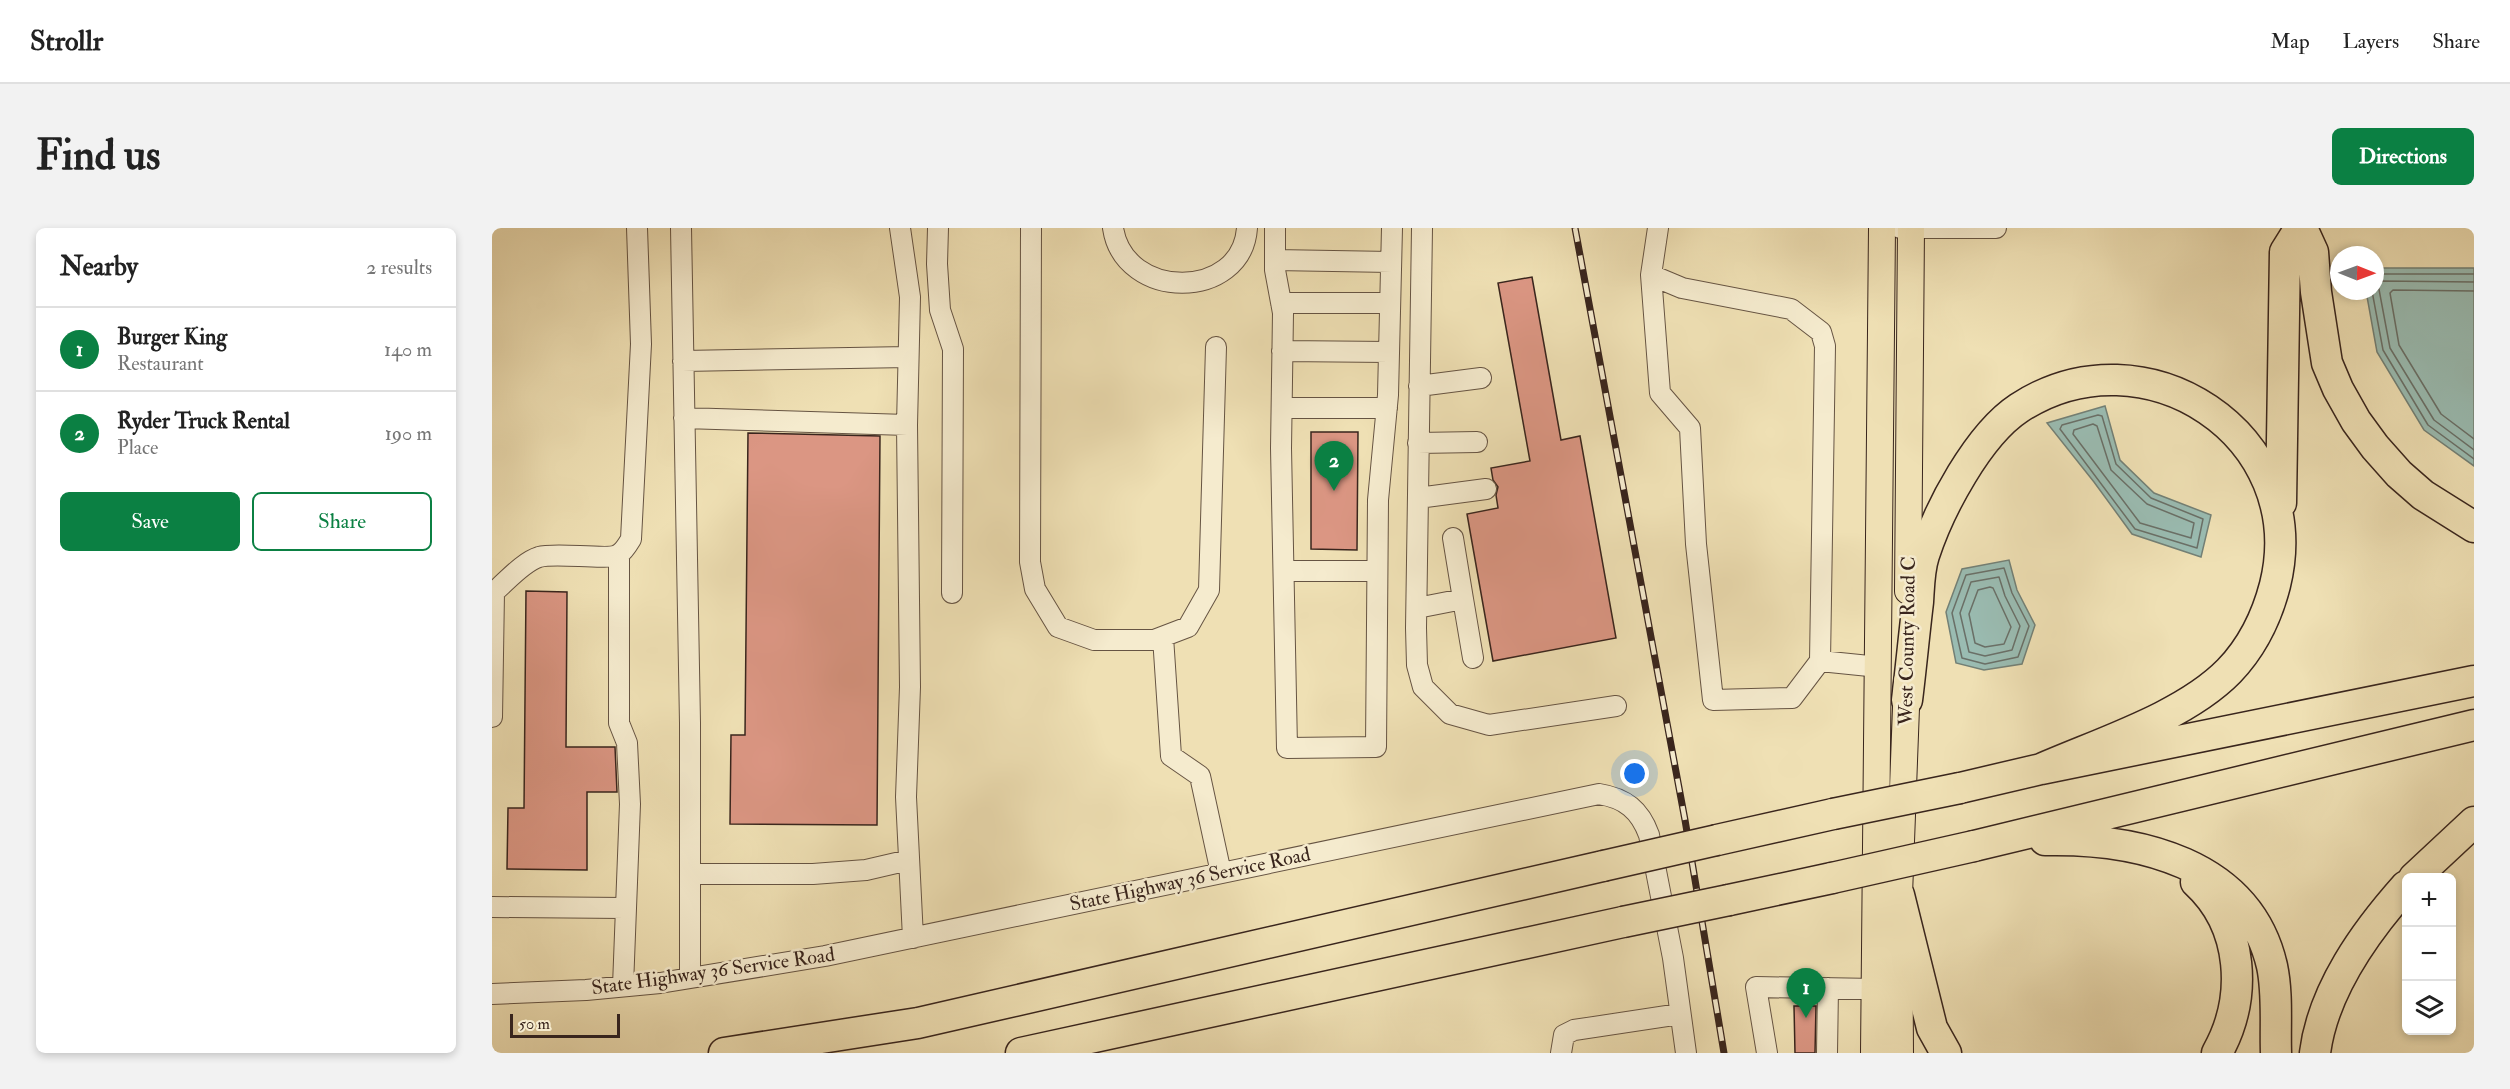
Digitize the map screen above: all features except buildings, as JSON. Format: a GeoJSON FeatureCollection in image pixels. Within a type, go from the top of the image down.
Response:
{"type":"FeatureCollection","features":[{"type":"Feature","properties":{"kind":"highway"},"geometry":{"type":"LineString","coordinates":[[2041,769],[2191,702],[2231,669],[2261,626],[2271,602],[2278,574],[2285,252],[2301,228],[2313,252],[2316,292],[2327,363],[2356,421],[2374,447],[2399,474],[2441,507],[2474,526]]}},
{"type":"Feature","properties":{"kind":"highway"},"geometry":{"type":"LineString","coordinates":[[1907,700],[1923,558],[1936,525],[1971,460],[1999,424],[2017,409],[2039,396],[2087,381],[2116,379],[2140,381],[2166,387],[2190,397],[2212,411],[2229,426],[2258,462],[2268,483],[2277,513],[2280,542]]}},
{"type":"Feature","properties":{"kind":"highway"},"geometry":{"type":"LineString","coordinates":[[724,1053],[918,1023],[1833,814],[2041,769],[2474,681]]}},
{"type":"Feature","properties":{"kind":"highway"},"geometry":{"type":"LineString","coordinates":[[1021,1053],[1984,844],[2474,725]]}},
{"type":"Feature","properties":{"kind":"highway"},"geometry":{"type":"LineString","coordinates":[[2419,873],[2474,822]]}},
{"type":"Feature","properties":{"kind":"highway"},"geometry":{"type":"LineString","coordinates":[[1984,844],[2050,840],[2122,843],[2192,866],[2212,877],[2242,905],[2265,945],[2272,967],[2275,990],[2276,1053]]}},
{"type":"Feature","properties":{"kind":"highway"},"geometry":{"type":"LineString","coordinates":[[2160,855],[2187,873],[2203,888],[2216,904],[2233,943],[2237,964],[2236,998],[2232,1020],[2217,1053]]}},
{"type":"Feature","properties":{"kind":"highway"},"geometry":{"type":"LineString","coordinates":[[2315,1053],[2325,1013],[2341,974],[2402,891]]}},
{"type":"Feature","properties":{"kind":"highway"},"geometry":{"type":"LineString","coordinates":[[1899,895],[1932,1028],[1946,1053]]}},
{"type":"Feature","properties":{"kind":"main road","name":"West County Road C"},"geometry":{"type":"LineString","coordinates":[[1874,1053],[1882,228]]}},
{"type":"Feature","properties":{"kind":"main road","name":"West County Road C"},"geometry":{"type":"LineString","coordinates":[[1900,1053],[1899,895],[1907,700],[1911,228]]}},
{"type":"Feature","properties":{"kind":"street"},"geometry":{"type":"LineString","coordinates":[[492,717],[494,592],[527,564],[539,557],[576,555],[610,557],[618,555],[631,539],[641,345],[637,228]]}},
{"type":"Feature","properties":{"kind":"street"},"geometry":{"type":"LineString","coordinates":[[681,228],[690,978]]}},
{"type":"Feature","properties":{"kind":"street"},"geometry":{"type":"LineString","coordinates":[[900,228],[910,297],[907,425],[910,687],[906,797],[913,938]]}},
{"type":"Feature","properties":{"kind":"street"},"geometry":{"type":"LineString","coordinates":[[938,228],[937,264],[940,310],[953,349],[952,593]]}},
{"type":"Feature","properties":{"kind":"street"},"geometry":{"type":"LineString","coordinates":[[1031,228],[1030,562],[1035,589],[1058,627],[1094,640],[1154,640],[1188,627],[1209,590],[1216,347]]}},
{"type":"Feature","properties":{"kind":"street"},"geometry":{"type":"LineString","coordinates":[[1113,228],[1119,249],[1132,265],[1148,276],[1168,282],[1190,283],[1223,270],[1238,257],[1246,244],[1246,228]]}},
{"type":"Feature","properties":{"kind":"street"},"geometry":{"type":"LineString","coordinates":[[1275,228],[1275,260],[1281,303],[1287,748],[1376,747],[1378,500],[1387,408],[1392,228]]}},
{"type":"Feature","properties":{"kind":"street"},"geometry":{"type":"LineString","coordinates":[[1422,228],[1417,664],[1423,687],[1450,714],[1489,724],[1616,706]]}},
{"type":"Feature","properties":{"kind":"street"},"geometry":{"type":"LineString","coordinates":[[1651,274],[1682,288],[1791,309],[1821,332],[1826,346],[1820,661],[1792,698],[1713,700],[1696,544],[1690,428],[1660,393],[1651,274],[1658,228]]}},
{"type":"Feature","properties":{"kind":"street"},"geometry":{"type":"LineString","coordinates":[[1900,228],[1996,228]]}},
{"type":"Feature","properties":{"kind":"street"},"geometry":{"type":"LineString","coordinates":[[1275,260],[1391,262]]}},
{"type":"Feature","properties":{"kind":"street"},"geometry":{"type":"LineString","coordinates":[[1281,303],[1390,303]]}},
{"type":"Feature","properties":{"kind":"street"},"geometry":{"type":"LineString","coordinates":[[1282,351],[1389,352]]}},
{"type":"Feature","properties":{"kind":"street"},"geometry":{"type":"LineString","coordinates":[[683,361],[908,357]]}},
{"type":"Feature","properties":{"kind":"street"},"geometry":{"type":"LineString","coordinates":[[1419,386],[1481,378]]}},
{"type":"Feature","properties":{"kind":"street"},"geometry":{"type":"LineString","coordinates":[[1282,408],[1387,408]]}},
{"type":"Feature","properties":{"kind":"street"},"geometry":{"type":"LineString","coordinates":[[684,418],[907,425]]}},
{"type":"Feature","properties":{"kind":"street"},"geometry":{"type":"LineString","coordinates":[[1418,443],[1477,442]]}},
{"type":"Feature","properties":{"kind":"street"},"geometry":{"type":"LineString","coordinates":[[1418,498],[1486,489]]}},
{"type":"Feature","properties":{"kind":"street"},"geometry":{"type":"LineString","coordinates":[[1454,538],[1473,658]]}},
{"type":"Feature","properties":{"kind":"street"},"geometry":{"type":"LineString","coordinates":[[618,555],[619,723],[627,743],[630,804],[623,986]]}},
{"type":"Feature","properties":{"kind":"street"},"geometry":{"type":"LineString","coordinates":[[1284,571],[1377,571]]}},
{"type":"Feature","properties":{"kind":"street"},"geometry":{"type":"LineString","coordinates":[[1417,608],[1463,599]]}},
{"type":"Feature","properties":{"kind":"street"},"geometry":{"type":"LineString","coordinates":[[1164,637],[1171,756],[1200,776],[1221,873]]}},
{"type":"Feature","properties":{"kind":"street"},"geometry":{"type":"LineString","coordinates":[[1820,661],[1879,667]]}},
{"type":"Feature","properties":{"kind":"street","name":"State Highway 36 Service Road"},"geometry":{"type":"LineString","coordinates":[[492,994],[623,986],[690,978],[825,956],[1599,794],[1626,802],[1644,822],[1649,835],[1673,958],[1686,1053]]}},
{"type":"Feature","properties":{"kind":"street"},"geometry":{"type":"LineString","coordinates":[[690,874],[813,874],[866,870],[909,860]]}},
{"type":"Feature","properties":{"kind":"street"},"geometry":{"type":"LineString","coordinates":[[492,907],[625,908]]}},
{"type":"Feature","properties":{"kind":"street"},"geometry":{"type":"LineString","coordinates":[[1767,1053],[1756,987],[1875,989]]}},
{"type":"Feature","properties":{"kind":"street"},"geometry":{"type":"LineString","coordinates":[[1827,1053],[1828,988]]}},
{"type":"Feature","properties":{"kind":"street"},"geometry":{"type":"LineString","coordinates":[[1561,1053],[1564,1035],[1574,1030],[1680,1014]]}},
{"type":"Feature","properties":{"kind":"water"},"geometry":{"type":"Polygon","coordinates":[[[2384,268],[2474,268],[2474,466],[2424,430],[2377,352],[2368,300],[2384,300],[2384,268]]]}},
{"type":"Feature","properties":{"kind":"water"},"geometry":{"type":"Polygon","coordinates":[[[2105,406],[2120,460],[2154,493],[2211,515],[2201,557],[2132,534],[2047,423],[2105,406]]]}},
{"type":"Feature","properties":{"kind":"water"},"geometry":{"type":"Polygon","coordinates":[[[2009,560],[2017,590],[2035,625],[2022,664],[1984,670],[1956,663],[1946,612],[1962,569],[2009,560]]]}},
{"type":"Feature","properties":{"kind":"railway"},"geometry":{"type":"LineString","coordinates":[[1575,228],[1685,820],[1724,1053]]}},
{"type":"Feature","properties":{"kind":"place","name":"Ryder Truck Rental"},"geometry":{"type":"Point","coordinates":[1334,491]}},
{"type":"Feature","properties":{"kind":"place","name":"Burger King"},"geometry":{"type":"Point","coordinates":[1806,1018]}}]}
